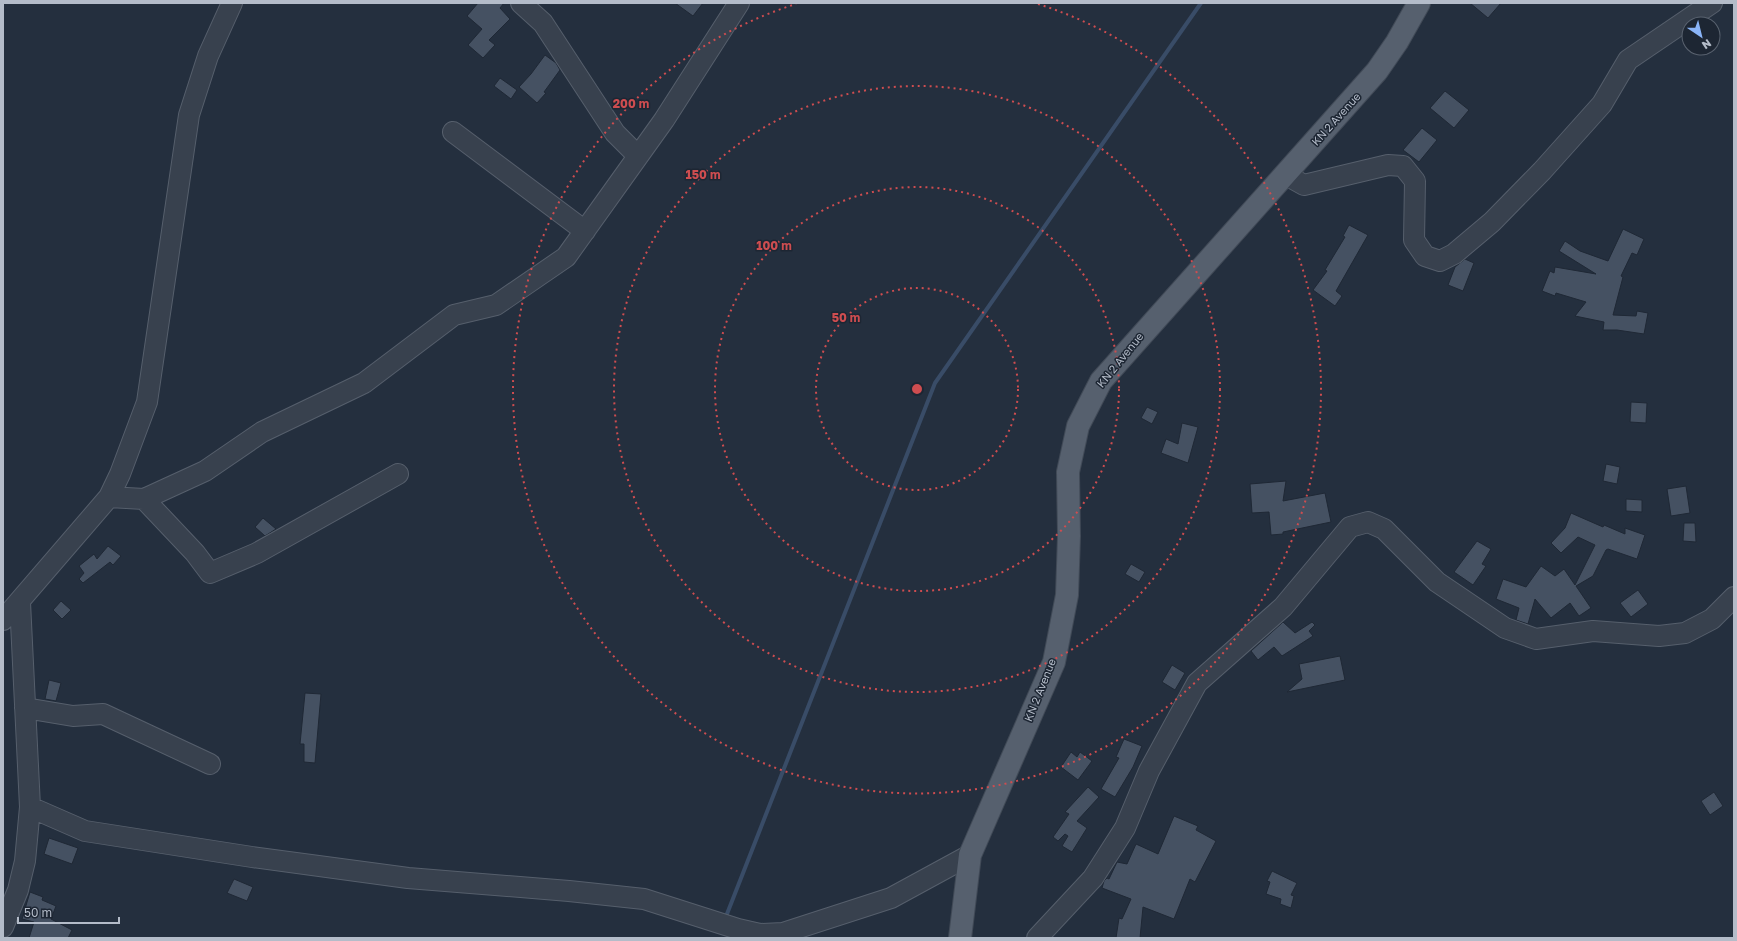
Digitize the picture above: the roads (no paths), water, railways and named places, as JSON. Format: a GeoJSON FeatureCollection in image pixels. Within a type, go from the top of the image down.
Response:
{"type":"FeatureCollection","features":[{"type":"Feature","properties":{"kind":"main road","name":"KN 2 Avenue"},"geometry":{"type":"LineString","coordinates":[[960,938],[970,855],[1054,662],[1067,595],[1069,536],[1068,472],[1078,426],[1101,381],[1378,71],[1397,42],[1418,3]]}},
{"type":"Feature","properties":{"kind":"street"},"geometry":{"type":"LineString","coordinates":[[3,620],[109,497],[120,474],[147,402],[189,115],[208,56],[232,3]]}},
{"type":"Feature","properties":{"kind":"street"},"geometry":{"type":"LineString","coordinates":[[521,3],[543,23],[615,133],[638,156]]}},
{"type":"Feature","properties":{"kind":"street"},"geometry":{"type":"LineString","coordinates":[[109,497],[144,499],[205,471],[262,432],[364,382],[454,315],[496,305],[566,257],[664,120],[739,3]]}},
{"type":"Feature","properties":{"kind":"street"},"geometry":{"type":"LineString","coordinates":[[1286,175],[1304,185],[1388,165],[1403,166],[1415,181],[1414,240],[1425,256],[1440,260],[1454,254],[1492,222],[1542,172],[1602,104],[1628,60],[1712,3]]}},
{"type":"Feature","properties":{"kind":"street"},"geometry":{"type":"LineString","coordinates":[[453,132],[585,230]]}},
{"type":"Feature","properties":{"kind":"street"},"geometry":{"type":"LineString","coordinates":[[144,499],[195,553],[210,573],[257,553],[398,474]]}},
{"type":"Feature","properties":{"kind":"street"},"geometry":{"type":"LineString","coordinates":[[1037,938],[1093,878],[1125,828],[1149,771],[1197,683],[1283,607],[1350,527],[1368,522],[1384,529],[1437,582],[1505,628],[1536,639],[1593,631],[1659,636],[1685,633],[1712,619],[1734,597]]}},
{"type":"Feature","properties":{"kind":"street"},"geometry":{"type":"LineString","coordinates":[[3,927],[18,890],[25,861],[30,807],[20,602]]}},
{"type":"Feature","properties":{"kind":"street"},"geometry":{"type":"LineString","coordinates":[[25,708],[73,716],[103,714],[210,764]]}},
{"type":"Feature","properties":{"kind":"street"},"geometry":{"type":"LineString","coordinates":[[30,807],[85,831],[245,855],[408,878],[569,890],[644,899],[738,929],[760,934],[783,933],[891,898],[970,855]]}},
{"type":"Feature","properties":{"kind":"waterway"},"geometry":{"type":"LineString","coordinates":[[725,919],[935,383],[1201,3]]}}]}
